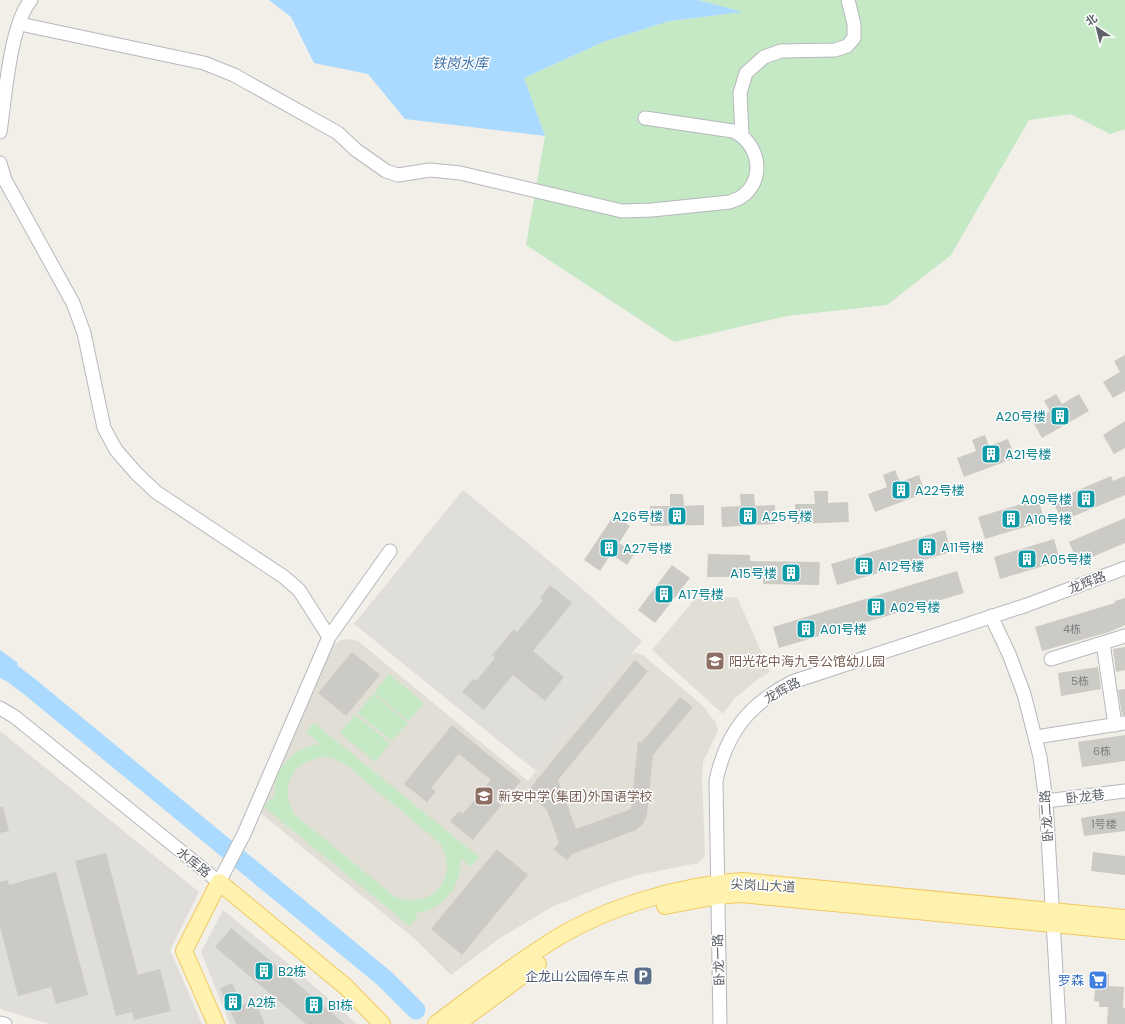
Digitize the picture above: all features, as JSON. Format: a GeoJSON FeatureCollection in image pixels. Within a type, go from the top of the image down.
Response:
{"type":"FeatureCollection","features":[{"type":"Feature","properties":{"kind":"main road"},"geometry":{"type":"LineString","coordinates":[[216,1024],[184,951],[219,882]]}},
{"type":"Feature","properties":{"kind":"main road","name":"水库路"},"geometry":{"type":"LineString","coordinates":[[219,882],[346,987],[382,1024]]}},
{"type":"Feature","properties":{"kind":"main road","name":"尖岗山大道"},"geometry":{"type":"LineString","coordinates":[[457,1024],[528,970],[561,948],[593,931],[658,907],[717,889]]}},
{"type":"Feature","properties":{"kind":"main road","name":"尖岗山大道"},"geometry":{"type":"LineString","coordinates":[[436,1024],[550,942],[588,922],[625,907],[717,889],[740,894],[1052,917],[1125,918]]}},
{"type":"Feature","properties":{"kind":"main road","name":"尖岗山大道"},"geometry":{"type":"LineString","coordinates":[[1052,917],[1125,931]]}},
{"type":"Feature","properties":{"kind":"street"},"geometry":{"type":"LineString","coordinates":[[0,132],[5,57],[20,24],[25,7],[31,0]]}},
{"type":"Feature","properties":{"kind":"street"},"geometry":{"type":"LineString","coordinates":[[742,135],[740,93],[746,73],[764,57],[781,51],[835,50],[847,46],[854,38],[854,24],[848,0]]}},
{"type":"Feature","properties":{"kind":"street"},"geometry":{"type":"LineString","coordinates":[[20,24],[204,63],[234,75],[338,133],[356,150],[386,171],[398,175],[430,170],[460,173],[622,211],[652,210],[730,202],[742,197],[755,179],[757,167],[755,153],[750,144],[742,135],[733,131],[645,118]]}},
{"type":"Feature","properties":{"kind":"street"},"geometry":{"type":"LineString","coordinates":[[0,163],[5,180],[73,304],[84,333],[104,428],[116,450],[136,473],[156,492],[284,577],[299,590],[329,637]]}},
{"type":"Feature","properties":{"kind":"street"},"geometry":{"type":"LineString","coordinates":[[219,882],[244,834],[329,637],[390,551]]}},
{"type":"Feature","properties":{"kind":"street","name":"龙辉路"},"geometry":{"type":"LineString","coordinates":[[717,889],[716,781],[720,763],[726,746],[735,729],[747,714],[776,690],[792,682],[1027,605],[1125,568]]}},
{"type":"Feature","properties":{"kind":"street","name":"卧龙二路"},"geometry":{"type":"LineString","coordinates":[[991,616],[1017,674],[1036,737],[1046,801],[1059,1024]]}},
{"type":"Feature","properties":{"kind":"street"},"geometry":{"type":"LineString","coordinates":[[1051,659],[1125,636]]}},
{"type":"Feature","properties":{"kind":"street"},"geometry":{"type":"LineString","coordinates":[[1036,737],[1120,724],[1103,643]]}},
{"type":"Feature","properties":{"kind":"street","name":"水库路"},"geometry":{"type":"LineString","coordinates":[[0,708],[15,717],[219,882]]}},
{"type":"Feature","properties":{"kind":"street","name":"卧龙巷"},"geometry":{"type":"LineString","coordinates":[[1046,801],[1125,791]]}},
{"type":"Feature","properties":{"kind":"street","name":"卧龙一路"},"geometry":{"type":"LineString","coordinates":[[717,889],[720,1024]]}},
{"type":"Feature","properties":{"kind":"street"},"geometry":{"type":"LineString","coordinates":[[0,1023],[5,1024]]}},
{"type":"Feature","properties":{"kind":"shaded area"},"geometry":{"type":"Polygon","coordinates":[[[463,490],[559,569],[642,641],[536,771],[354,624],[463,490]]]}},
{"type":"Feature","properties":{"kind":"shaded area","name":"阳光花中海九号公馆幼儿园"},"geometry":{"type":"Polygon","coordinates":[[[737,597],[770,672],[758,679],[735,698],[723,714],[652,650],[695,599],[737,597]]]}},
{"type":"Feature","properties":{"kind":"shaded area","name":"新安中学(集团)外国语学校"},"geometry":{"type":"Polygon","coordinates":[[[350,639],[358,641],[528,781],[630,655],[637,653],[643,655],[703,706],[716,723],[718,731],[703,762],[702,776],[705,856],[698,863],[638,875],[609,884],[552,907],[500,938],[451,975],[416,940],[258,811],[330,652],[334,645],[341,640],[350,639]]]}},
{"type":"Feature","properties":{"kind":"shaded area"},"geometry":{"type":"Polygon","coordinates":[[[0,731],[199,892],[170,950],[202,1024],[49,1024],[0,1009],[0,731]]]}},
{"type":"Feature","properties":{"kind":"shaded area"},"geometry":{"type":"Polygon","coordinates":[[[223,910],[295,969],[357,1024],[230,1024],[201,952],[223,910]]]}},
{"type":"Feature","properties":{"kind":"green space"},"geometry":{"type":"Polygon","coordinates":[[[698,0],[1125,0],[1125,129],[1110,134],[1071,114],[1029,120],[951,255],[887,305],[787,316],[674,342],[526,245],[545,136],[524,78],[603,42],[670,21],[742,12],[698,0]]]}},
{"type":"Feature","properties":{"kind":"green space"},"geometry":{"type":"Polygon","coordinates":[[[389,674],[424,703],[409,721],[374,693],[389,674]]]}},
{"type":"Feature","properties":{"kind":"green space"},"geometry":{"type":"Polygon","coordinates":[[[373,694],[408,723],[392,741],[357,713],[373,694]]]}},
{"type":"Feature","properties":{"kind":"green space"},"geometry":{"type":"Polygon","coordinates":[[[355,715],[390,743],[375,762],[340,733],[355,715]]]}},
{"type":"Feature","properties":{"kind":"green space"},"geometry":{"type":"Polygon","coordinates":[[[314,723],[479,857],[471,867],[460,858],[458,878],[449,895],[434,908],[415,913],[418,916],[410,926],[264,807],[272,797],[275,799],[277,779],[280,770],[286,762],[301,750],[320,744],[306,732],[314,723]],[[325,757],[314,759],[304,763],[297,769],[289,785],[288,795],[290,805],[295,815],[395,897],[408,900],[421,899],[431,895],[439,888],[445,878],[447,867],[446,855],[440,843],[346,765],[333,758],[325,757]]]}},
{"type":"Feature","properties":{"kind":"water","name":"铁岗水库"},"geometry":{"type":"Polygon","coordinates":[[[269,0],[698,0],[743,12],[670,21],[603,42],[524,78],[545,136],[405,119],[368,74],[314,63],[291,17],[269,0]]]}},
{"type":"Feature","properties":{"kind":"water"},"geometry":{"type":"Polygon","coordinates":[[[0,650],[18,663],[6,681],[0,678],[0,650]]]}},
{"type":"Feature","properties":{"kind":"building"},"geometry":{"type":"Polygon","coordinates":[[[1125,355],[1125,391],[1113,398],[1103,382],[1120,372],[1114,361],[1125,355]]]}},
{"type":"Feature","properties":{"kind":"building","name":"A20号楼"},"geometry":{"type":"Polygon","coordinates":[[[1056,394],[1062,404],[1079,394],[1089,411],[1042,438],[1033,422],[1050,411],[1044,401],[1056,394]]]}},
{"type":"Feature","properties":{"kind":"building"},"geometry":{"type":"Polygon","coordinates":[[[1125,421],[1125,448],[1114,454],[1103,435],[1125,421]]]}},
{"type":"Feature","properties":{"kind":"building","name":"A21号楼"},"geometry":{"type":"Polygon","coordinates":[[[985,435],[989,446],[1008,439],[1015,458],[964,477],[957,458],[976,451],[972,440],[985,435]]]}},
{"type":"Feature","properties":{"kind":"building","name":"A22号楼"},"geometry":{"type":"Polygon","coordinates":[[[895,470],[900,482],[919,475],[925,493],[875,512],[868,494],[887,487],[883,475],[895,470]]]}},
{"type":"Feature","properties":{"kind":"building","name":"A09号楼"},"geometry":{"type":"Polygon","coordinates":[[[1111,476],[1113,481],[1125,476],[1125,495],[1062,521],[1053,501],[1111,476]]]}},
{"type":"Feature","properties":{"kind":"building"},"geometry":{"type":"Polygon","coordinates":[[[814,491],[828,491],[828,503],[848,502],[849,522],[795,524],[795,504],[815,504],[814,491]]]}},
{"type":"Feature","properties":{"kind":"building","name":"A26号楼"},"geometry":{"type":"Polygon","coordinates":[[[670,494],[683,494],[684,506],[704,505],[704,525],[650,526],[650,506],[670,506],[670,494]]]}},
{"type":"Feature","properties":{"kind":"building","name":"A25号楼"},"geometry":{"type":"Polygon","coordinates":[[[740,494],[754,494],[755,506],[775,505],[775,524],[722,527],[721,507],[741,506],[740,494]]]}},
{"type":"Feature","properties":{"kind":"building","name":"A10号楼"},"geometry":{"type":"Polygon","coordinates":[[[1038,499],[1045,521],[985,539],[978,517],[1038,499]]]}},
{"type":"Feature","properties":{"kind":"building","name":"A27号楼"},"geometry":{"type":"Polygon","coordinates":[[[614,515],[630,526],[619,543],[635,553],[627,565],[611,554],[600,571],[584,560],[614,515]]]}},
{"type":"Feature","properties":{"kind":"building"},"geometry":{"type":"Polygon","coordinates":[[[1125,518],[1125,543],[1078,563],[1069,542],[1125,518]]]}},
{"type":"Feature","properties":{"kind":"building"},"geometry":{"type":"Polygon","coordinates":[[[945,530],[951,552],[837,585],[831,564],[945,530]]]}},
{"type":"Feature","properties":{"kind":"building","name":"A05号楼"},"geometry":{"type":"Polygon","coordinates":[[[1054,539],[1060,561],[1000,579],[994,557],[1054,539]]]}},
{"type":"Feature","properties":{"kind":"building"},"geometry":{"type":"Polygon","coordinates":[[[708,554],[750,555],[750,561],[820,562],[819,585],[763,584],[763,577],[707,577],[708,554]]]}},
{"type":"Feature","properties":{"kind":"building","name":"A17号楼"},"geometry":{"type":"Polygon","coordinates":[[[672,565],[690,578],[655,623],[638,610],[672,565]]]}},
{"type":"Feature","properties":{"kind":"building"},"geometry":{"type":"Polygon","coordinates":[[[957,571],[964,593],[779,648],[773,627],[957,571]]]}},
{"type":"Feature","properties":{"kind":"building"},"geometry":{"type":"Polygon","coordinates":[[[550,585],[572,603],[533,651],[564,677],[545,701],[513,675],[484,710],[462,692],[473,679],[476,681],[495,658],[492,655],[514,629],[517,632],[543,600],[540,598],[550,585]]]}},
{"type":"Feature","properties":{"kind":"building"},"geometry":{"type":"Polygon","coordinates":[[[1125,598],[1125,625],[1109,632],[1042,651],[1035,627],[1115,603],[1115,601],[1125,598]]]}},
{"type":"Feature","properties":{"kind":"building"},"geometry":{"type":"Polygon","coordinates":[[[1125,647],[1125,670],[1116,672],[1113,649],[1125,647]]]}},
{"type":"Feature","properties":{"kind":"building"},"geometry":{"type":"Polygon","coordinates":[[[352,652],[380,675],[346,716],[318,693],[352,652]]]}},
{"type":"Feature","properties":{"kind":"building"},"geometry":{"type":"Polygon","coordinates":[[[635,660],[648,671],[558,780],[576,829],[631,809],[638,741],[641,743],[680,697],[693,707],[653,755],[647,815],[643,824],[636,830],[572,854],[567,860],[553,849],[559,843],[547,810],[526,793],[635,660]]]}},
{"type":"Feature","properties":{"kind":"building"},"geometry":{"type":"Polygon","coordinates":[[[1098,667],[1101,689],[1061,696],[1058,673],[1098,667]]]}},
{"type":"Feature","properties":{"kind":"building"},"geometry":{"type":"Polygon","coordinates":[[[1125,689],[1125,715],[1122,715],[1118,690],[1125,689]]]}},
{"type":"Feature","properties":{"kind":"building"},"geometry":{"type":"Polygon","coordinates":[[[452,725],[521,781],[473,840],[450,821],[459,811],[463,814],[491,780],[459,754],[431,788],[436,792],[427,802],[404,784],[452,725]]]}},
{"type":"Feature","properties":{"kind":"building"},"geometry":{"type":"Polygon","coordinates":[[[1125,735],[1125,761],[1082,767],[1078,742],[1125,735]]]}},
{"type":"Feature","properties":{"kind":"building"},"geometry":{"type":"Polygon","coordinates":[[[0,807],[3,807],[9,831],[0,833],[0,807]]]}},
{"type":"Feature","properties":{"kind":"building"},"geometry":{"type":"Polygon","coordinates":[[[1125,811],[1125,831],[1084,836],[1081,818],[1125,811]]]}},
{"type":"Feature","properties":{"kind":"building"},"geometry":{"type":"Polygon","coordinates":[[[497,849],[528,875],[462,955],[431,929],[497,849]]]}},
{"type":"Feature","properties":{"kind":"building"},"geometry":{"type":"Polygon","coordinates":[[[1093,852],[1125,856],[1125,875],[1091,871],[1093,852]]]}},
{"type":"Feature","properties":{"kind":"building"},"geometry":{"type":"Polygon","coordinates":[[[106,853],[138,975],[160,969],[171,1011],[134,1020],[132,1012],[116,1016],[75,861],[106,853]]]}},
{"type":"Feature","properties":{"kind":"building"},"geometry":{"type":"Polygon","coordinates":[[[56,872],[88,995],[56,1004],[51,987],[18,996],[0,927],[0,882],[8,880],[9,885],[56,872]]]}},
{"type":"Feature","properties":{"kind":"building","name":"B2栋"},"geometry":{"type":"Polygon","coordinates":[[[231,928],[345,1024],[306,1024],[215,947],[231,928]]]}},
{"type":"Feature","properties":{"kind":"building"},"geometry":{"type":"Polygon","coordinates":[[[1096,974],[1109,974],[1109,986],[1124,987],[1123,1008],[1125,1008],[1125,1024],[1107,1024],[1108,1007],[1099,1007],[1099,1002],[1094,1001],[1096,974]]]}},
{"type":"Feature","properties":{"kind":"building","name":"A2栋"},"geometry":{"type":"Polygon","coordinates":[[[232,983],[242,1005],[254,999],[265,1024],[236,1024],[220,988],[232,983]]]}},
{"type":"Feature","properties":{"kind":"waterway"},"geometry":{"type":"LineString","coordinates":[[0,664],[384,978],[416,1010]]}},
{"type":"Feature","properties":{"kind":"place","name":"A20号楼"},"geometry":{"type":"Point","coordinates":[1060,416]}},
{"type":"Feature","properties":{"kind":"place","name":"A21号楼"},"geometry":{"type":"Point","coordinates":[991,454]}},
{"type":"Feature","properties":{"kind":"place","name":"A22号楼"},"geometry":{"type":"Point","coordinates":[901,490]}},
{"type":"Feature","properties":{"kind":"place","name":"A09号楼"},"geometry":{"type":"Point","coordinates":[1086,499]}},
{"type":"Feature","properties":{"kind":"place","name":"A26号楼"},"geometry":{"type":"Point","coordinates":[677,516]}},
{"type":"Feature","properties":{"kind":"place","name":"A25号楼"},"geometry":{"type":"Point","coordinates":[748,516]}},
{"type":"Feature","properties":{"kind":"place","name":"A10号楼"},"geometry":{"type":"Point","coordinates":[1011,519]}},
{"type":"Feature","properties":{"kind":"place","name":"A11号楼"},"geometry":{"type":"Point","coordinates":[927,547]}},
{"type":"Feature","properties":{"kind":"place","name":"A27号楼"},"geometry":{"type":"Point","coordinates":[609,548]}},
{"type":"Feature","properties":{"kind":"place","name":"A05号楼"},"geometry":{"type":"Point","coordinates":[1027,559]}},
{"type":"Feature","properties":{"kind":"place","name":"A12号楼"},"geometry":{"type":"Point","coordinates":[864,566]}},
{"type":"Feature","properties":{"kind":"place","name":"A15号楼"},"geometry":{"type":"Point","coordinates":[791,573]}},
{"type":"Feature","properties":{"kind":"place","name":"A17号楼"},"geometry":{"type":"Point","coordinates":[664,594]}},
{"type":"Feature","properties":{"kind":"place","name":"A02号楼"},"geometry":{"type":"Point","coordinates":[876,607]}},
{"type":"Feature","properties":{"kind":"place","name":"A01号楼"},"geometry":{"type":"Point","coordinates":[806,629]}},
{"type":"Feature","properties":{"kind":"place","name":"阳光花中海九号公馆幼儿园"},"geometry":{"type":"Point","coordinates":[715,661]}},
{"type":"Feature","properties":{"kind":"place","name":"新安中学(集团)外国语学校"},"geometry":{"type":"Point","coordinates":[484,796]}},
{"type":"Feature","properties":{"kind":"place","name":"B2栋"},"geometry":{"type":"Point","coordinates":[264,971]}},
{"type":"Feature","properties":{"kind":"place","name":"企龙山公园停车点"},"geometry":{"type":"Point","coordinates":[643,976]}},
{"type":"Feature","properties":{"kind":"place","name":"罗森"},"geometry":{"type":"Point","coordinates":[1098,980]}},
{"type":"Feature","properties":{"kind":"place","name":"A2栋"},"geometry":{"type":"Point","coordinates":[233,1002]}},
{"type":"Feature","properties":{"kind":"place","name":"B1栋"},"geometry":{"type":"Point","coordinates":[314,1005]}}]}
